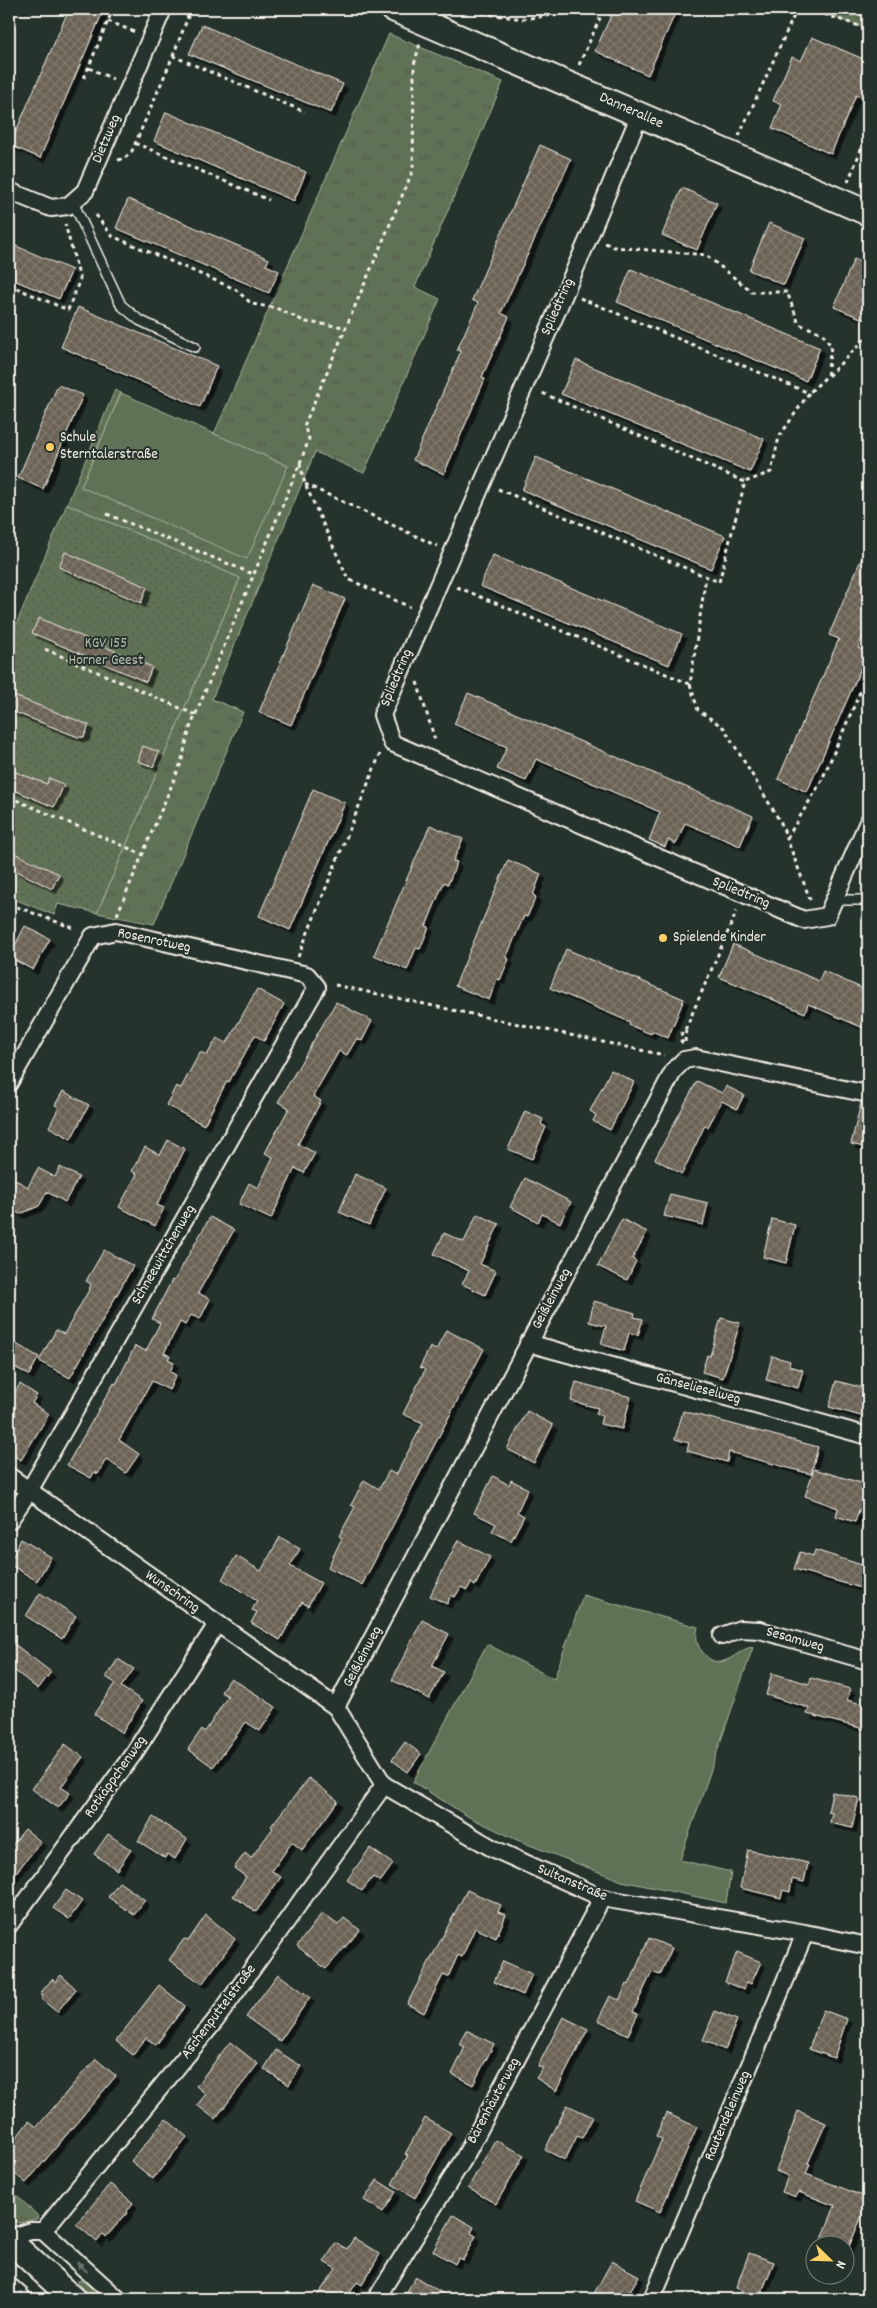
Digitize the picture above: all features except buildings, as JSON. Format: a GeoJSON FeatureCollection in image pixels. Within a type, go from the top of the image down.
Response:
{"type":"FeatureCollection","features":[{"type":"Feature","properties":{"kind":"street","name":"Dietzweg"},"geometry":{"type":"LineString","coordinates":[[72,201],[85,191],[163,9]]}},
{"type":"Feature","properties":{"kind":"street","name":"Dannerallee"},"geometry":{"type":"LineString","coordinates":[[394,9],[640,114],[730,156],[868,213]]}},
{"type":"Feature","properties":{"kind":"street","name":"Spliedtring"},"geometry":{"type":"LineString","coordinates":[[640,114],[589,237],[523,385],[382,714],[392,743],[804,920],[818,918]]}},
{"type":"Feature","properties":{"kind":"street"},"geometry":{"type":"LineString","coordinates":[[9,191],[51,208],[72,201]]}},
{"type":"Feature","properties":{"kind":"street"},"geometry":{"type":"LineString","coordinates":[[818,918],[827,916],[868,822]]}},
{"type":"Feature","properties":{"kind":"street","name":"Rosenrotweg"},"geometry":{"type":"LineString","coordinates":[[93,936],[116,931],[307,975],[317,987]]}},
{"type":"Feature","properties":{"kind":"street"},"geometry":{"type":"LineString","coordinates":[[9,1083],[93,936]]}},
{"type":"Feature","properties":{"kind":"street","name":"Schneewittchenweg"},"geometry":{"type":"LineString","coordinates":[[9,1521],[29,1491],[317,987]]}},
{"type":"Feature","properties":{"kind":"street"},"geometry":{"type":"LineString","coordinates":[[684,1060],[696,1058],[868,1094]]}},
{"type":"Feature","properties":{"kind":"street","name":"Geißleinweg"},"geometry":{"type":"LineString","coordinates":[[336,1707],[674,1070],[684,1060]]}},
{"type":"Feature","properties":{"kind":"street","name":"Gänselieselweg"},"geometry":{"type":"LineString","coordinates":[[528,1343],[868,1436]]}},
{"type":"Feature","properties":{"kind":"street","name":"Wunschring"},"geometry":{"type":"LineString","coordinates":[[9,1476],[336,1707]]}},
{"type":"Feature","properties":{"kind":"street","name":"Rotkäppchenweg"},"geometry":{"type":"LineString","coordinates":[[9,1925],[134,1754],[217,1624]]}},
{"type":"Feature","properties":{"kind":"street","name":"Sesamweg"},"geometry":{"type":"LineString","coordinates":[[722,1636],[740,1629],[760,1630],[868,1661]]}},
{"type":"Feature","properties":{"kind":"street","name":"Sultanstraße"},"geometry":{"type":"LineString","coordinates":[[336,1707],[384,1785],[492,1848],[602,1898],[805,1933],[868,1946]]}},
{"type":"Feature","properties":{"kind":"street","name":"Aschenputtelstraße"},"geometry":{"type":"LineString","coordinates":[[43,2232],[215,2021],[384,1785]]}},
{"type":"Feature","properties":{"kind":"street","name":"Bärenhäuterweg"},"geometry":{"type":"LineString","coordinates":[[376,2299],[462,2160],[602,1898]]}},
{"type":"Feature","properties":{"kind":"street","name":"Rautendeleinweg"},"geometry":{"type":"LineString","coordinates":[[652,2299],[805,1933]]}},
{"type":"Feature","properties":{"kind":"street"},"geometry":{"type":"LineString","coordinates":[[73,2299],[9,2239],[31,2231],[43,2232],[118,2299]]}},
{"type":"Feature","properties":{"kind":"street"},"geometry":{"type":"LineString","coordinates":[[9,2291],[18,2299]]}},
{"type":"Feature","properties":{"kind":"lane"},"geometry":{"type":"LineString","coordinates":[[72,201],[121,305],[139,320],[195,347]]}},
{"type":"Feature","properties":{"kind":"lane"},"geometry":{"type":"LineString","coordinates":[[834,900],[868,900]]}},
{"type":"Feature","properties":{"kind":"path"},"geometry":{"type":"LineString","coordinates":[[84,78],[113,9]]}},
{"type":"Feature","properties":{"kind":"path"},"geometry":{"type":"LineString","coordinates":[[100,156],[112,161],[124,159],[132,151],[188,17],[180,9]]}},
{"type":"Feature","properties":{"kind":"path"},"geometry":{"type":"LineString","coordinates":[[467,9],[523,19],[603,9]]}},
{"type":"Feature","properties":{"kind":"path"},"geometry":{"type":"LineString","coordinates":[[571,84],[603,9]]}},
{"type":"Feature","properties":{"kind":"path"},"geometry":{"type":"LineString","coordinates":[[730,156],[797,9]]}},
{"type":"Feature","properties":{"kind":"path"},"geometry":{"type":"LineString","coordinates":[[809,9],[868,29]]}},
{"type":"Feature","properties":{"kind":"path"},"geometry":{"type":"LineString","coordinates":[[108,21],[150,38]]}},
{"type":"Feature","properties":{"kind":"path"},"geometry":{"type":"LineString","coordinates":[[9,904],[93,936],[113,924],[181,762],[196,715],[252,574],[309,439],[304,426],[413,170],[414,65],[426,22]]}},
{"type":"Feature","properties":{"kind":"path"},"geometry":{"type":"LineString","coordinates":[[173,56],[305,112]]}},
{"type":"Feature","properties":{"kind":"path"},"geometry":{"type":"LineString","coordinates":[[89,68],[129,86]]}},
{"type":"Feature","properties":{"kind":"path"},"geometry":{"type":"LineString","coordinates":[[841,202],[868,132]]}},
{"type":"Feature","properties":{"kind":"path"},"geometry":{"type":"LineString","coordinates":[[135,143],[269,200]]}},
{"type":"Feature","properties":{"kind":"path"},"geometry":{"type":"LineString","coordinates":[[72,201],[112,236],[234,289],[252,304],[276,308],[306,322],[346,327]]}},
{"type":"Feature","properties":{"kind":"path"},"geometry":{"type":"LineString","coordinates":[[9,284],[68,310],[80,279],[72,201]]}},
{"type":"Feature","properties":{"kind":"path"},"geometry":{"type":"LineString","coordinates":[[589,237],[614,247],[706,255],[752,292],[787,292],[799,324],[822,333],[831,346],[827,376]]}},
{"type":"Feature","properties":{"kind":"path"},"geometry":{"type":"LineString","coordinates":[[565,291],[809,393]]}},
{"type":"Feature","properties":{"kind":"path"},"geometry":{"type":"LineString","coordinates":[[523,385],[745,482],[771,472],[779,437],[809,393],[868,336]]}},
{"type":"Feature","properties":{"kind":"path"},"geometry":{"type":"LineString","coordinates":[[300,462],[306,484],[348,579],[425,614]]}},
{"type":"Feature","properties":{"kind":"path"},"geometry":{"type":"LineString","coordinates":[[481,482],[719,582],[745,482]]}},
{"type":"Feature","properties":{"kind":"path"},"geometry":{"type":"LineString","coordinates":[[306,484],[451,553]]}},
{"type":"Feature","properties":{"kind":"path"},"geometry":{"type":"LineString","coordinates":[[106,514],[252,574]]}},
{"type":"Feature","properties":{"kind":"path"},"geometry":{"type":"LineString","coordinates":[[706,576],[690,684],[698,710],[724,728],[782,823],[818,918]]}},
{"type":"Feature","properties":{"kind":"path"},"geometry":{"type":"LineString","coordinates":[[440,580],[690,684]]}},
{"type":"Feature","properties":{"kind":"path"},"geometry":{"type":"LineString","coordinates":[[45,649],[196,715]]}},
{"type":"Feature","properties":{"kind":"path"},"geometry":{"type":"LineString","coordinates":[[408,654],[442,765]]}},
{"type":"Feature","properties":{"kind":"path"},"geometry":{"type":"LineString","coordinates":[[787,838],[821,782],[866,682],[868,671]]}},
{"type":"Feature","properties":{"kind":"path"},"geometry":{"type":"LineString","coordinates":[[292,972],[388,735]]}},
{"type":"Feature","properties":{"kind":"path"},"geometry":{"type":"LineString","coordinates":[[9,797],[142,854]]}},
{"type":"Feature","properties":{"kind":"path"},"geometry":{"type":"LineString","coordinates":[[686,1028],[744,894]]}},
{"type":"Feature","properties":{"kind":"path"},"geometry":{"type":"LineString","coordinates":[[317,987],[335,985],[684,1060]]}},
{"type":"Feature","properties":{"kind":"green space"},"geometry":{"type":"Polygon","coordinates":[[[809,9],[868,9],[868,29],[809,9]]]}},
{"type":"Feature","properties":{"kind":"green space"},"geometry":{"type":"Polygon","coordinates":[[[389,34],[503,82],[415,287],[440,299],[364,473],[315,452],[212,699],[243,712],[154,924],[97,913],[240,578],[67,504],[115,390],[121,393],[81,487],[288,466],[214,434],[389,34]]]}},
{"type":"Feature","properties":{"kind":"green space"},"geometry":{"type":"Polygon","coordinates":[[[121,393],[288,466],[247,559],[81,487],[121,393]]]}},
{"type":"Feature","properties":{"kind":"green space","name":"KGV 155 Horner Geest"},"geometry":{"type":"Polygon","coordinates":[[[67,504],[240,578],[97,913],[58,904],[54,915],[9,897],[9,641],[67,504]]]}},
{"type":"Feature","properties":{"kind":"green space"},"geometry":{"type":"Polygon","coordinates":[[[583,1595],[698,1627],[697,1639],[699,1648],[708,1658],[715,1661],[722,1662],[753,1647],[680,1860],[731,1872],[726,1903],[622,1881],[517,1840],[469,1817],[413,1782],[487,1644],[554,1679],[583,1595]]]}},
{"type":"Feature","properties":{"kind":"green space"},"geometry":{"type":"Polygon","coordinates":[[[9,2188],[38,2216],[37,2219],[19,2223],[9,2219],[9,2188]]]}},
{"type":"Feature","properties":{"kind":"green space"},"geometry":{"type":"Polygon","coordinates":[[[82,2278],[106,2299],[94,2299],[76,2282],[82,2278]]]}},
{"type":"Feature","properties":{"kind":"place","name":"Schule Sterntalerstraße"},"geometry":{"type":"Point","coordinates":[50,447]}},
{"type":"Feature","properties":{"kind":"place","name":"Spielende Kinder"},"geometry":{"type":"Point","coordinates":[663,938]}}]}
